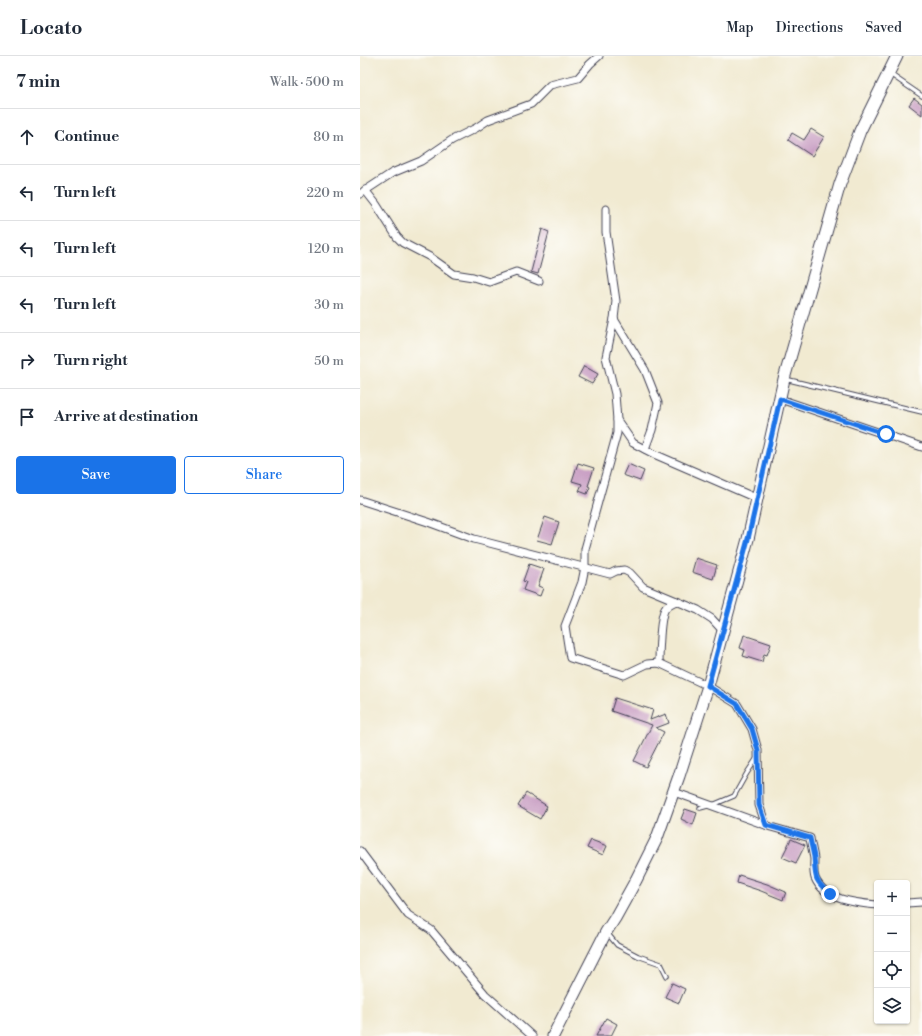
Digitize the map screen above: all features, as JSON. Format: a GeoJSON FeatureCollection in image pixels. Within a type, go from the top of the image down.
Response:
{"type":"FeatureCollection","features":[{"type":"Feature","properties":{"kind":"main road"},"geometry":{"type":"LineString","coordinates":[[553,1036],[606,932],[632,887],[653,845],[674,792],[708,686],[758,499],[784,378],[840,184],[860,131],[897,56]]}},
{"type":"Feature","properties":{"kind":"street"},"geometry":{"type":"LineString","coordinates":[[539,281],[516,272],[489,282],[473,277],[454,274],[430,257],[403,243],[397,237],[376,204],[362,192],[392,173],[421,161],[452,140],[488,120],[531,104],[550,86],[578,78],[599,56]]}},
{"type":"Feature","properties":{"kind":"street"},"geometry":{"type":"LineString","coordinates":[[606,209],[606,232],[616,301],[606,357],[615,394],[617,433],[585,549],[585,566],[582,582],[565,626],[570,658],[624,675],[647,664],[659,663],[708,686],[737,704],[752,729],[758,750],[759,805],[766,825]]}},
{"type":"Feature","properties":{"kind":"street"},"geometry":{"type":"LineString","coordinates":[[614,319],[646,370],[658,403],[652,430],[645,449]]}},
{"type":"Feature","properties":{"kind":"street"},"geometry":{"type":"LineString","coordinates":[[780,399],[922,447]]}},
{"type":"Feature","properties":{"kind":"street"},"geometry":{"type":"LineString","coordinates":[[617,420],[633,442],[645,449],[758,499]]}},
{"type":"Feature","properties":{"kind":"street"},"geometry":{"type":"LineString","coordinates":[[360,500],[474,539],[568,564],[585,566],[610,574],[616,571],[624,570],[630,573],[643,587],[698,610],[712,618],[723,631]]}},
{"type":"Feature","properties":{"kind":"street"},"geometry":{"type":"LineString","coordinates":[[659,663],[663,615],[665,608],[676,601]]}},
{"type":"Feature","properties":{"kind":"street"},"geometry":{"type":"LineString","coordinates":[[674,792],[766,825],[810,838],[814,858],[815,877],[819,885],[830,894],[846,900],[874,905]]}},
{"type":"Feature","properties":{"kind":"street"},"geometry":{"type":"LineString","coordinates":[[360,851],[408,915],[431,930],[485,994],[532,1036]]}},
{"type":"Feature","properties":{"kind":"street"},"geometry":{"type":"LineString","coordinates":[[910,903],[922,902]]}},
{"type":"Feature","properties":{"kind":"lane"},"geometry":{"type":"LineString","coordinates":[[889,74],[922,96]]}},
{"type":"Feature","properties":{"kind":"lane"},"geometry":{"type":"LineString","coordinates":[[784,378],[922,412]]}},
{"type":"Feature","properties":{"kind":"lane"},"geometry":{"type":"LineString","coordinates":[[700,808],[715,804],[734,796],[757,758]]}},
{"type":"Feature","properties":{"kind":"lane"},"geometry":{"type":"LineString","coordinates":[[606,932],[617,945],[638,956],[661,964],[667,976]]}},
{"type":"Feature","properties":{"kind":"building"},"geometry":{"type":"Polygon","coordinates":[[[914,98],[922,104],[922,115],[909,105],[914,98]]]}},
{"type":"Feature","properties":{"kind":"building"},"geometry":{"type":"Polygon","coordinates":[[[811,129],[824,137],[812,156],[788,140],[792,133],[804,140],[811,129]]]}},
{"type":"Feature","properties":{"kind":"building"},"geometry":{"type":"Polygon","coordinates":[[[542,229],[549,232],[538,274],[531,272],[542,229]]]}},
{"type":"Feature","properties":{"kind":"building"},"geometry":{"type":"Polygon","coordinates":[[[584,366],[598,374],[592,384],[578,377],[584,366]]]}},
{"type":"Feature","properties":{"kind":"building"},"geometry":{"type":"Polygon","coordinates":[[[578,463],[594,468],[587,494],[579,491],[582,484],[572,481],[578,463]]]}},
{"type":"Feature","properties":{"kind":"building"},"geometry":{"type":"Polygon","coordinates":[[[628,464],[644,471],[640,481],[623,475],[628,464]]]}},
{"type":"Feature","properties":{"kind":"building"},"geometry":{"type":"Polygon","coordinates":[[[545,517],[559,522],[552,544],[537,540],[545,517]]]}},
{"type":"Feature","properties":{"kind":"building"},"geometry":{"type":"Polygon","coordinates":[[[696,558],[717,565],[713,579],[692,572],[696,558]]]}},
{"type":"Feature","properties":{"kind":"building"},"geometry":{"type":"Polygon","coordinates":[[[529,564],[544,569],[538,586],[543,588],[540,596],[523,590],[526,582],[523,581],[529,564]]]}},
{"type":"Feature","properties":{"kind":"building"},"geometry":{"type":"Polygon","coordinates":[[[744,635],[771,644],[767,655],[764,654],[762,662],[743,656],[745,650],[740,648],[744,635]]]}},
{"type":"Feature","properties":{"kind":"building"},"geometry":{"type":"Polygon","coordinates":[[[615,698],[653,710],[650,720],[666,714],[669,723],[656,728],[664,732],[646,767],[634,761],[652,725],[611,711],[615,698]]]}},
{"type":"Feature","properties":{"kind":"building"},"geometry":{"type":"Polygon","coordinates":[[[526,793],[547,806],[540,819],[518,806],[526,793]]]}},
{"type":"Feature","properties":{"kind":"building"},"geometry":{"type":"Polygon","coordinates":[[[685,809],[697,813],[693,825],[681,819],[685,809]]]}},
{"type":"Feature","properties":{"kind":"building"},"geometry":{"type":"Polygon","coordinates":[[[791,839],[805,845],[796,863],[782,857],[791,839]]]}},
{"type":"Feature","properties":{"kind":"building"},"geometry":{"type":"Polygon","coordinates":[[[591,840],[607,846],[603,855],[587,848],[591,840]]]}},
{"type":"Feature","properties":{"kind":"building"},"geometry":{"type":"Polygon","coordinates":[[[739,875],[786,892],[783,900],[737,883],[739,875]]]}},
{"type":"Feature","properties":{"kind":"building"},"geometry":{"type":"Polygon","coordinates":[[[672,983],[685,989],[679,1003],[665,997],[672,983]]]}},
{"type":"Feature","properties":{"kind":"building"},"geometry":{"type":"Polygon","coordinates":[[[606,1018],[617,1024],[611,1036],[596,1036],[606,1018]]]}},
{"type":"Feature","properties":{"kind":"route"},"geometry":{"type":"LineString","coordinates":[[830,894],[819,885],[815,877],[814,858],[810,838],[766,825],[759,805],[758,750],[752,729],[737,704],[708,686],[748,539],[780,399],[886,434]]}}]}
